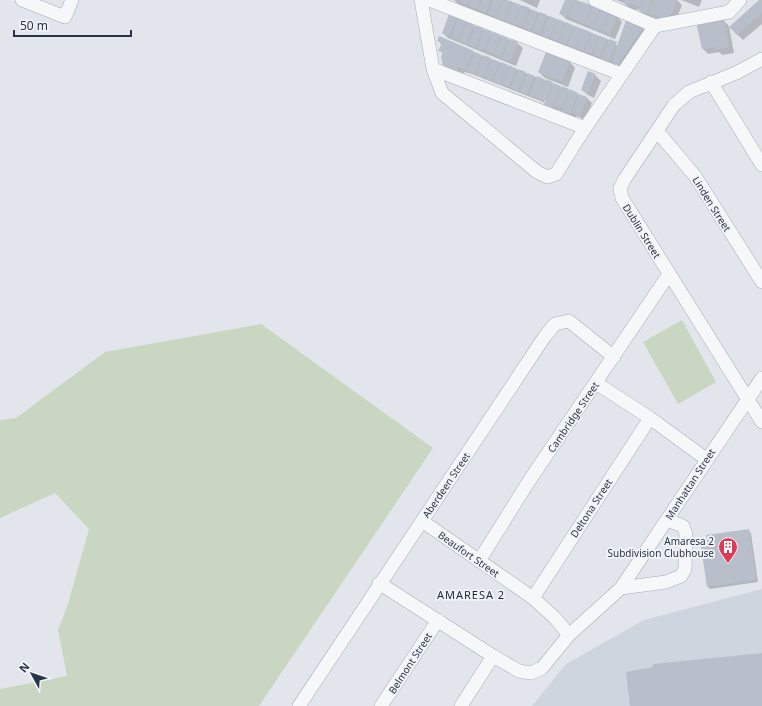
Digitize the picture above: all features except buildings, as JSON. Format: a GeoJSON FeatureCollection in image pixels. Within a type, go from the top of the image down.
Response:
{"type":"FeatureCollection","features":[{"type":"Feature","properties":{"kind":"street"},"geometry":{"type":"LineString","coordinates":[[22,0],[66,17],[72,0]]}},
{"type":"Feature","properties":{"kind":"street"},"geometry":{"type":"LineString","coordinates":[[421,0],[433,69],[442,93],[537,172],[547,177],[556,174],[585,128],[655,26]]}},
{"type":"Feature","properties":{"kind":"street"},"geometry":{"type":"LineString","coordinates":[[429,0],[622,74]]}},
{"type":"Feature","properties":{"kind":"street"},"geometry":{"type":"LineString","coordinates":[[595,0],[655,26],[729,12],[740,0]]}},
{"type":"Feature","properties":{"kind":"street","name":"Dublin Street"},"geometry":{"type":"LineString","coordinates":[[762,59],[736,74],[711,82],[689,92],[674,105],[624,180],[620,189],[622,198],[762,422]]}},
{"type":"Feature","properties":{"kind":"street"},"geometry":{"type":"LineString","coordinates":[[433,69],[585,128]]}},
{"type":"Feature","properties":{"kind":"street"},"geometry":{"type":"LineString","coordinates":[[711,82],[762,165]]}},
{"type":"Feature","properties":{"kind":"street","name":"Linden Street"},"geometry":{"type":"LineString","coordinates":[[657,131],[695,176],[762,282]]}},
{"type":"Feature","properties":{"kind":"street","name":"Cambridge Street"},"geometry":{"type":"LineString","coordinates":[[479,561],[529,481],[669,274]]}},
{"type":"Feature","properties":{"kind":"street","name":"Aberdeen Street"},"geometry":{"type":"LineString","coordinates":[[299,706],[379,583],[545,336],[555,324],[569,321],[614,357]]}},
{"type":"Feature","properties":{"kind":"street","name":"Manhattan Street"},"geometry":{"type":"LineString","coordinates":[[494,656],[519,671],[531,673],[542,668],[570,635],[621,588],[706,459],[762,378]]}},
{"type":"Feature","properties":{"kind":"street"},"geometry":{"type":"LineString","coordinates":[[596,383],[650,418],[706,459]]}},
{"type":"Feature","properties":{"kind":"street","name":"Deltona Street"},"geometry":{"type":"LineString","coordinates":[[533,598],[650,418]]}},
{"type":"Feature","properties":{"kind":"street"},"geometry":{"type":"LineString","coordinates":[[621,588],[666,582],[681,576],[685,569],[686,534],[683,526],[667,520]]}},
{"type":"Feature","properties":{"kind":"street","name":"Beaufort Street"},"geometry":{"type":"LineString","coordinates":[[422,521],[533,598],[555,618],[570,635]]}},
{"type":"Feature","properties":{"kind":"street"},"geometry":{"type":"LineString","coordinates":[[379,583],[494,656],[461,706]]}},
{"type":"Feature","properties":{"kind":"street","name":"Belmont Street"},"geometry":{"type":"LineString","coordinates":[[381,706],[438,620]]}},
{"type":"Feature","properties":{"kind":"shaded area"},"geometry":{"type":"Polygon","coordinates":[[[762,589],[762,706],[532,706],[566,664],[644,620],[762,589]]]}},
{"type":"Feature","properties":{"kind":"green space"},"geometry":{"type":"Polygon","coordinates":[[[682,320],[716,382],[678,404],[643,342],[682,320]]]}},
{"type":"Feature","properties":{"kind":"green space"},"geometry":{"type":"Polygon","coordinates":[[[261,324],[433,448],[259,706],[0,706],[0,689],[67,676],[58,630],[68,604],[89,529],[55,493],[0,518],[0,420],[16,418],[105,352],[261,324]]]}},
{"type":"Feature","properties":{"kind":"place","name":"Amaresa 2 Subdivision Clubhouse"},"geometry":{"type":"Point","coordinates":[728,564]}},
{"type":"Feature","properties":{"kind":"district","name":"AMARESA 2"},"geometry":{"type":"Point","coordinates":[471,594]}}]}
